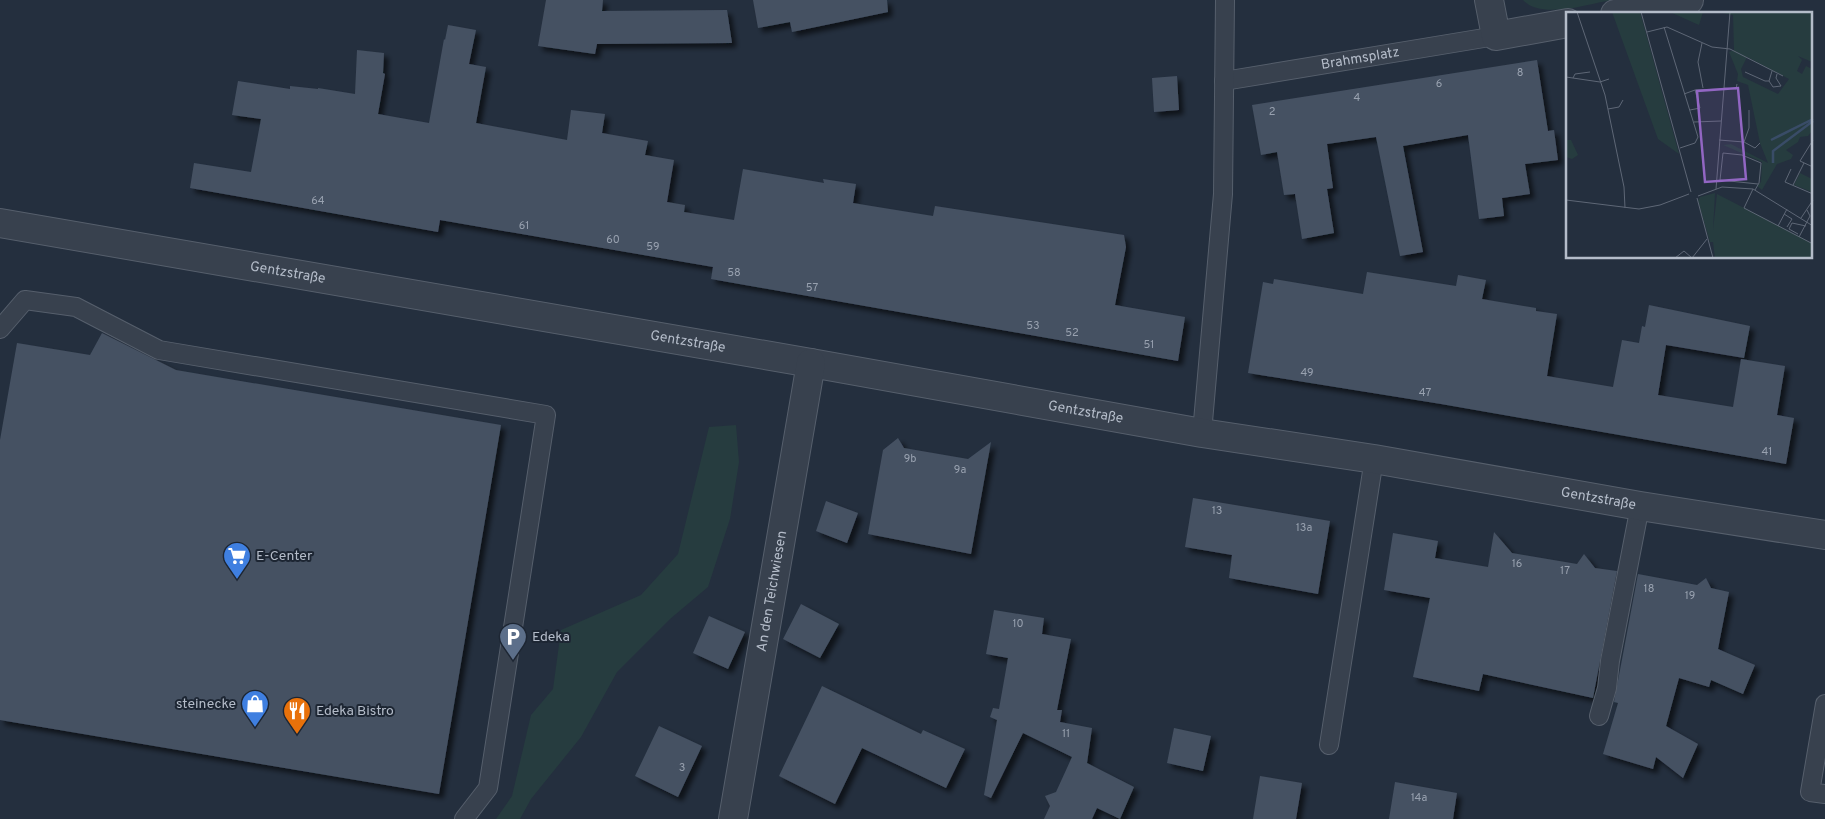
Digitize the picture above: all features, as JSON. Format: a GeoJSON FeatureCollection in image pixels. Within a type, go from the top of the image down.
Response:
{"type":"FeatureCollection","features":[{"type":"Feature","properties":{"kind":"street"},"geometry":{"type":"LineString","coordinates":[[1489,0],[1496,36]]}},
{"type":"Feature","properties":{"kind":"street"},"geometry":{"type":"LineString","coordinates":[[1626,12],[1689,0]]}},
{"type":"Feature","properties":{"kind":"street","name":"Brahmsplatz"},"geometry":{"type":"LineString","coordinates":[[1496,36],[1566,23]]}},
{"type":"Feature","properties":{"kind":"street","name":"Gentzstraße"},"geometry":{"type":"LineString","coordinates":[[0,223],[811,363],[1202,434],[1374,458],[1640,506],[1824,529]]}},
{"type":"Feature","properties":{"kind":"street","name":"An den Teichwiesen"},"geometry":{"type":"LineString","coordinates":[[733,819],[811,363]]}},
{"type":"Feature","properties":{"kind":"lane"},"geometry":{"type":"LineString","coordinates":[[1202,434],[1223,194],[1225,0]]}},
{"type":"Feature","properties":{"kind":"lane","name":"Brahmsplatz"},"geometry":{"type":"LineString","coordinates":[[1224,81],[1496,36]]}},
{"type":"Feature","properties":{"kind":"lane"},"geometry":{"type":"LineString","coordinates":[[0,329],[25,300],[76,307],[159,350],[546,415],[488,788],[464,819]]}},
{"type":"Feature","properties":{"kind":"lane"},"geometry":{"type":"LineString","coordinates":[[1329,745],[1374,458]]}},
{"type":"Feature","properties":{"kind":"lane"},"geometry":{"type":"LineString","coordinates":[[1599,716],[1607,688],[1610,661],[1640,506]]}},
{"type":"Feature","properties":{"kind":"lane"},"geometry":{"type":"LineString","coordinates":[[1825,704],[1810,792],[1825,794]]}},
{"type":"Feature","properties":{"kind":"green space"},"geometry":{"type":"Polygon","coordinates":[[[1523,0],[1612,0],[1553,10],[1531,6],[1523,0]]]}},
{"type":"Feature","properties":{"kind":"green space"},"geometry":{"type":"Polygon","coordinates":[[[736,425],[739,462],[730,519],[708,587],[670,619],[617,672],[581,737],[531,799],[520,819],[496,819],[512,796],[531,715],[553,689],[561,630],[641,595],[678,554],[709,427],[736,425]]]}},
{"type":"Feature","properties":{"kind":"building"},"geometry":{"type":"Polygon","coordinates":[[[546,0],[603,0],[602,11],[727,10],[732,43],[597,44],[595,54],[538,46],[546,0]]]}},
{"type":"Feature","properties":{"kind":"building"},"geometry":{"type":"Polygon","coordinates":[[[753,0],[887,0],[888,12],[792,32],[790,22],[758,28],[753,0]]]}},
{"type":"Feature","properties":{"kind":"building"},"geometry":{"type":"Polygon","coordinates":[[[448,25],[476,30],[469,64],[486,67],[476,123],[567,140],[571,110],[605,114],[602,133],[648,141],[645,155],[674,160],[667,202],[685,205],[684,212],[734,220],[743,169],[824,183],[823,179],[856,184],[853,203],[933,216],[935,206],[1124,235],[1126,247],[1115,305],[1185,317],[1178,361],[711,279],[713,267],[440,220],[438,232],[190,188],[194,163],[251,172],[261,119],[232,115],[238,81],[290,89],[290,86],[318,88],[355,94],[357,50],[384,53],[383,73],[385,74],[378,114],[429,123],[448,25]]]}},
{"type":"Feature","properties":{"kind":"building"},"geometry":{"type":"Polygon","coordinates":[[[1537,60],[1548,131],[1554,130],[1558,160],[1525,164],[1530,194],[1502,198],[1504,216],[1479,219],[1468,135],[1403,146],[1423,252],[1400,256],[1376,137],[1327,144],[1333,188],[1327,189],[1334,233],[1302,239],[1295,194],[1284,195],[1277,152],[1261,155],[1252,105],[1537,60]]]}},
{"type":"Feature","properties":{"kind":"building"},"geometry":{"type":"Polygon","coordinates":[[[1177,76],[1179,110],[1154,112],[1152,78],[1177,76]]]}},
{"type":"Feature","properties":{"kind":"building"},"geometry":{"type":"Polygon","coordinates":[[[1367,272],[1456,286],[1458,275],[1486,280],[1482,299],[1536,308],[1536,311],[1557,314],[1547,376],[1613,387],[1622,340],[1639,343],[1642,326],[1645,327],[1649,305],[1750,326],[1744,358],[1666,345],[1658,395],[1733,407],[1741,359],[1785,366],[1777,415],[1794,418],[1786,464],[1441,404],[1248,373],[1263,282],[1273,284],[1274,279],[1363,294],[1367,272]]]}},
{"type":"Feature","properties":{"kind":"building","name":"E-Center"},"geometry":{"type":"Polygon","coordinates":[[[102,333],[176,370],[501,425],[439,794],[0,720],[0,440],[17,343],[90,355],[102,333]]]}},
{"type":"Feature","properties":{"kind":"building"},"geometry":{"type":"Polygon","coordinates":[[[898,438],[904,448],[968,459],[991,442],[971,554],[868,534],[883,450],[898,438]]]}},
{"type":"Feature","properties":{"kind":"building"},"geometry":{"type":"Polygon","coordinates":[[[1193,498],[1330,521],[1318,594],[1229,578],[1232,555],[1185,547],[1193,498]]]}},
{"type":"Feature","properties":{"kind":"building"},"geometry":{"type":"Polygon","coordinates":[[[826,501],[858,513],[847,543],[816,531],[826,501]]]}},
{"type":"Feature","properties":{"kind":"building"},"geometry":{"type":"Polygon","coordinates":[[[1494,532],[1512,553],[1577,564],[1584,554],[1595,568],[1617,571],[1593,698],[1483,674],[1479,691],[1413,677],[1430,598],[1384,590],[1393,533],[1438,541],[1435,558],[1488,567],[1494,532]]]}},
{"type":"Feature","properties":{"kind":"building"},"geometry":{"type":"Polygon","coordinates":[[[1638,574],[1697,585],[1706,578],[1711,588],[1729,592],[1718,649],[1755,665],[1743,694],[1711,680],[1709,687],[1679,678],[1666,726],[1698,744],[1683,778],[1656,757],[1653,769],[1603,754],[1618,703],[1614,702],[1638,574]]]}},
{"type":"Feature","properties":{"kind":"building"},"geometry":{"type":"Polygon","coordinates":[[[801,604],[839,624],[820,658],[783,639],[801,604]]]}},
{"type":"Feature","properties":{"kind":"building"},"geometry":{"type":"Polygon","coordinates":[[[994,610],[1044,618],[1042,634],[1071,639],[1057,710],[1062,710],[1060,722],[1092,728],[1087,763],[1134,787],[1120,819],[1097,808],[1092,819],[1044,819],[1050,806],[1045,796],[1056,792],[1072,757],[1023,733],[991,798],[984,795],[997,720],[990,717],[993,708],[999,709],[1008,658],[986,654],[994,610]]]}},
{"type":"Feature","properties":{"kind":"building"},"geometry":{"type":"Polygon","coordinates":[[[709,616],[745,632],[728,669],[693,653],[709,616]]]}},
{"type":"Feature","properties":{"kind":"building"},"geometry":{"type":"Polygon","coordinates":[[[822,686],[921,734],[923,730],[965,749],[946,788],[862,748],[835,804],[779,776],[822,686]]]}},
{"type":"Feature","properties":{"kind":"building"},"geometry":{"type":"Polygon","coordinates":[[[659,726],[702,746],[678,797],[635,776],[659,726]]]}},
{"type":"Feature","properties":{"kind":"building"},"geometry":{"type":"Polygon","coordinates":[[[1174,728],[1211,736],[1203,771],[1167,763],[1174,728]]]}},
{"type":"Feature","properties":{"kind":"building"},"geometry":{"type":"Polygon","coordinates":[[[1260,776],[1302,783],[1296,819],[1253,819],[1260,776]]]}},
{"type":"Feature","properties":{"kind":"building"},"geometry":{"type":"Polygon","coordinates":[[[1395,782],[1457,793],[1453,819],[1389,819],[1395,782]]]}},
{"type":"Feature","properties":{"kind":"place","name":"E-Center"},"geometry":{"type":"Point","coordinates":[237,580]}},
{"type":"Feature","properties":{"kind":"place","name":"Edeka"},"geometry":{"type":"Point","coordinates":[513,661]}},
{"type":"Feature","properties":{"kind":"place","name":"steinecke"},"geometry":{"type":"Point","coordinates":[255,728]}},
{"type":"Feature","properties":{"kind":"place","name":"Edeka Bistro"},"geometry":{"type":"Point","coordinates":[297,735]}}]}
